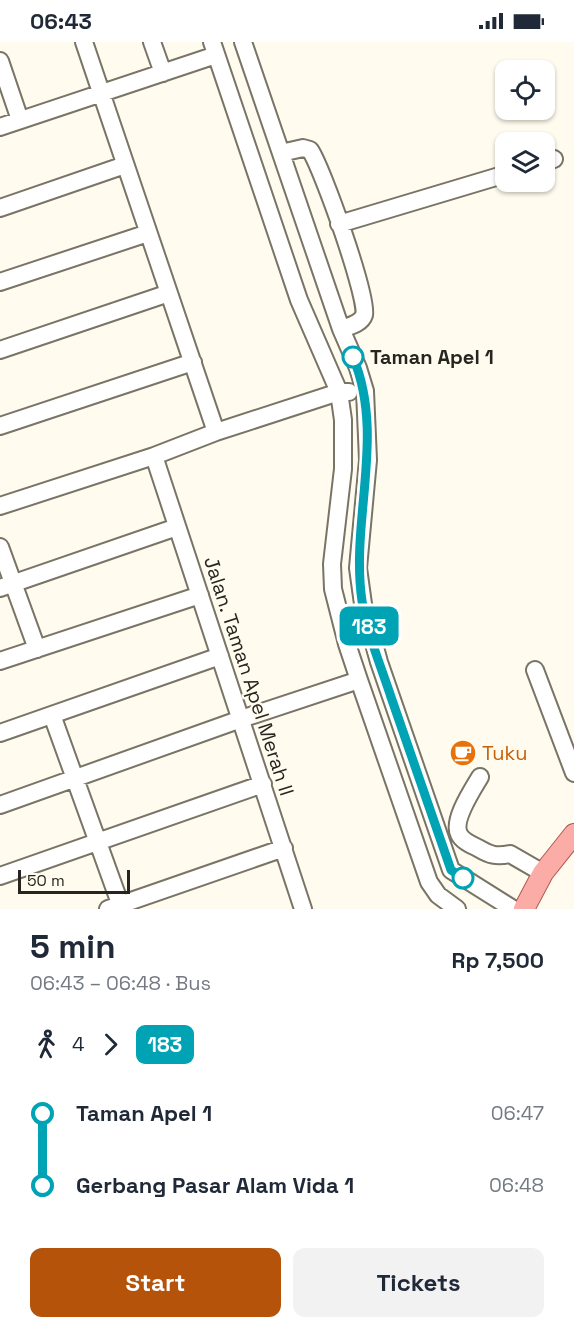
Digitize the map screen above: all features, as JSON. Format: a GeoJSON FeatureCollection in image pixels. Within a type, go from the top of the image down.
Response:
{"type":"FeatureCollection","features":[{"type":"Feature","properties":{"kind":"main road"},"geometry":{"type":"LineString","coordinates":[[524,909],[543,873],[574,834]]}},
{"type":"Feature","properties":{"kind":"street"},"geometry":{"type":"LineString","coordinates":[[84,42],[216,432]]}},
{"type":"Feature","properties":{"kind":"street"},"geometry":{"type":"LineString","coordinates":[[152,42],[163,73]]}},
{"type":"Feature","properties":{"kind":"street"},"geometry":{"type":"LineString","coordinates":[[243,42],[341,329],[365,391],[368,460],[358,567],[363,604],[379,662],[451,870],[513,909]]}},
{"type":"Feature","properties":{"kind":"street"},"geometry":{"type":"LineString","coordinates":[[0,127],[163,73],[214,49],[299,300],[339,392],[343,420],[343,469],[332,564],[333,589],[347,644],[429,882],[438,895],[457,909]]}},
{"type":"Feature","properties":{"kind":"street"},"geometry":{"type":"LineString","coordinates":[[0,61],[20,120]]}},
{"type":"Feature","properties":{"kind":"street"},"geometry":{"type":"LineString","coordinates":[[281,153],[303,148],[310,150],[339,224],[365,309],[363,318],[358,323],[341,329]]}},
{"type":"Feature","properties":{"kind":"street"},"geometry":{"type":"LineString","coordinates":[[0,208],[125,165]]}},
{"type":"Feature","properties":{"kind":"street"},"geometry":{"type":"LineString","coordinates":[[339,224],[495,177]]}},
{"type":"Feature","properties":{"kind":"street"},"geometry":{"type":"LineString","coordinates":[[0,282],[148,233]]}},
{"type":"Feature","properties":{"kind":"street"},"geometry":{"type":"LineString","coordinates":[[0,350],[169,292]]}},
{"type":"Feature","properties":{"kind":"street"},"geometry":{"type":"LineString","coordinates":[[0,426],[193,362]]}},
{"type":"Feature","properties":{"kind":"street"},"geometry":{"type":"LineString","coordinates":[[0,506],[339,392],[365,391]]}},
{"type":"Feature","properties":{"kind":"street","name":"Jalan. Taman Apel Merah II"},"geometry":{"type":"LineString","coordinates":[[154,456],[303,909]]}},
{"type":"Feature","properties":{"kind":"street"},"geometry":{"type":"LineString","coordinates":[[6,586],[177,527]]}},
{"type":"Feature","properties":{"kind":"street"},"geometry":{"type":"LineString","coordinates":[[0,547],[6,586],[37,649]]}},
{"type":"Feature","properties":{"kind":"street"},"geometry":{"type":"LineString","coordinates":[[0,661],[200,595]]}},
{"type":"Feature","properties":{"kind":"street"},"geometry":{"type":"LineString","coordinates":[[0,733],[220,656]]}},
{"type":"Feature","properties":{"kind":"street"},"geometry":{"type":"LineString","coordinates":[[535,670],[574,773]]}},
{"type":"Feature","properties":{"kind":"street"},"geometry":{"type":"LineString","coordinates":[[0,805],[241,719],[359,680]]}},
{"type":"Feature","properties":{"kind":"street"},"geometry":{"type":"LineString","coordinates":[[52,715],[98,843],[117,908],[284,848]]}},
{"type":"Feature","properties":{"kind":"street"},"geometry":{"type":"LineString","coordinates":[[480,777],[458,821],[459,834],[466,842],[491,855],[499,857],[510,854],[543,873]]}},
{"type":"Feature","properties":{"kind":"street"},"geometry":{"type":"LineString","coordinates":[[0,876],[263,784]]}},
{"type":"Feature","properties":{"kind":"street"},"geometry":{"type":"LineString","coordinates":[[438,895],[451,870]]}},
{"type":"Feature","properties":{"kind":"bus line","name":"183"},"geometry":{"type":"LineString","coordinates":[[353,357],[365,391],[368,423],[368,460],[358,567],[363,604],[379,662],[451,870],[463,878]]}},
{"type":"Feature","properties":{"kind":"place","name":"Taman Apel 1"},"geometry":{"type":"Point","coordinates":[353,357]}},
{"type":"Feature","properties":{"kind":"place","name":"Tuku"},"geometry":{"type":"Point","coordinates":[463,753]}}]}
